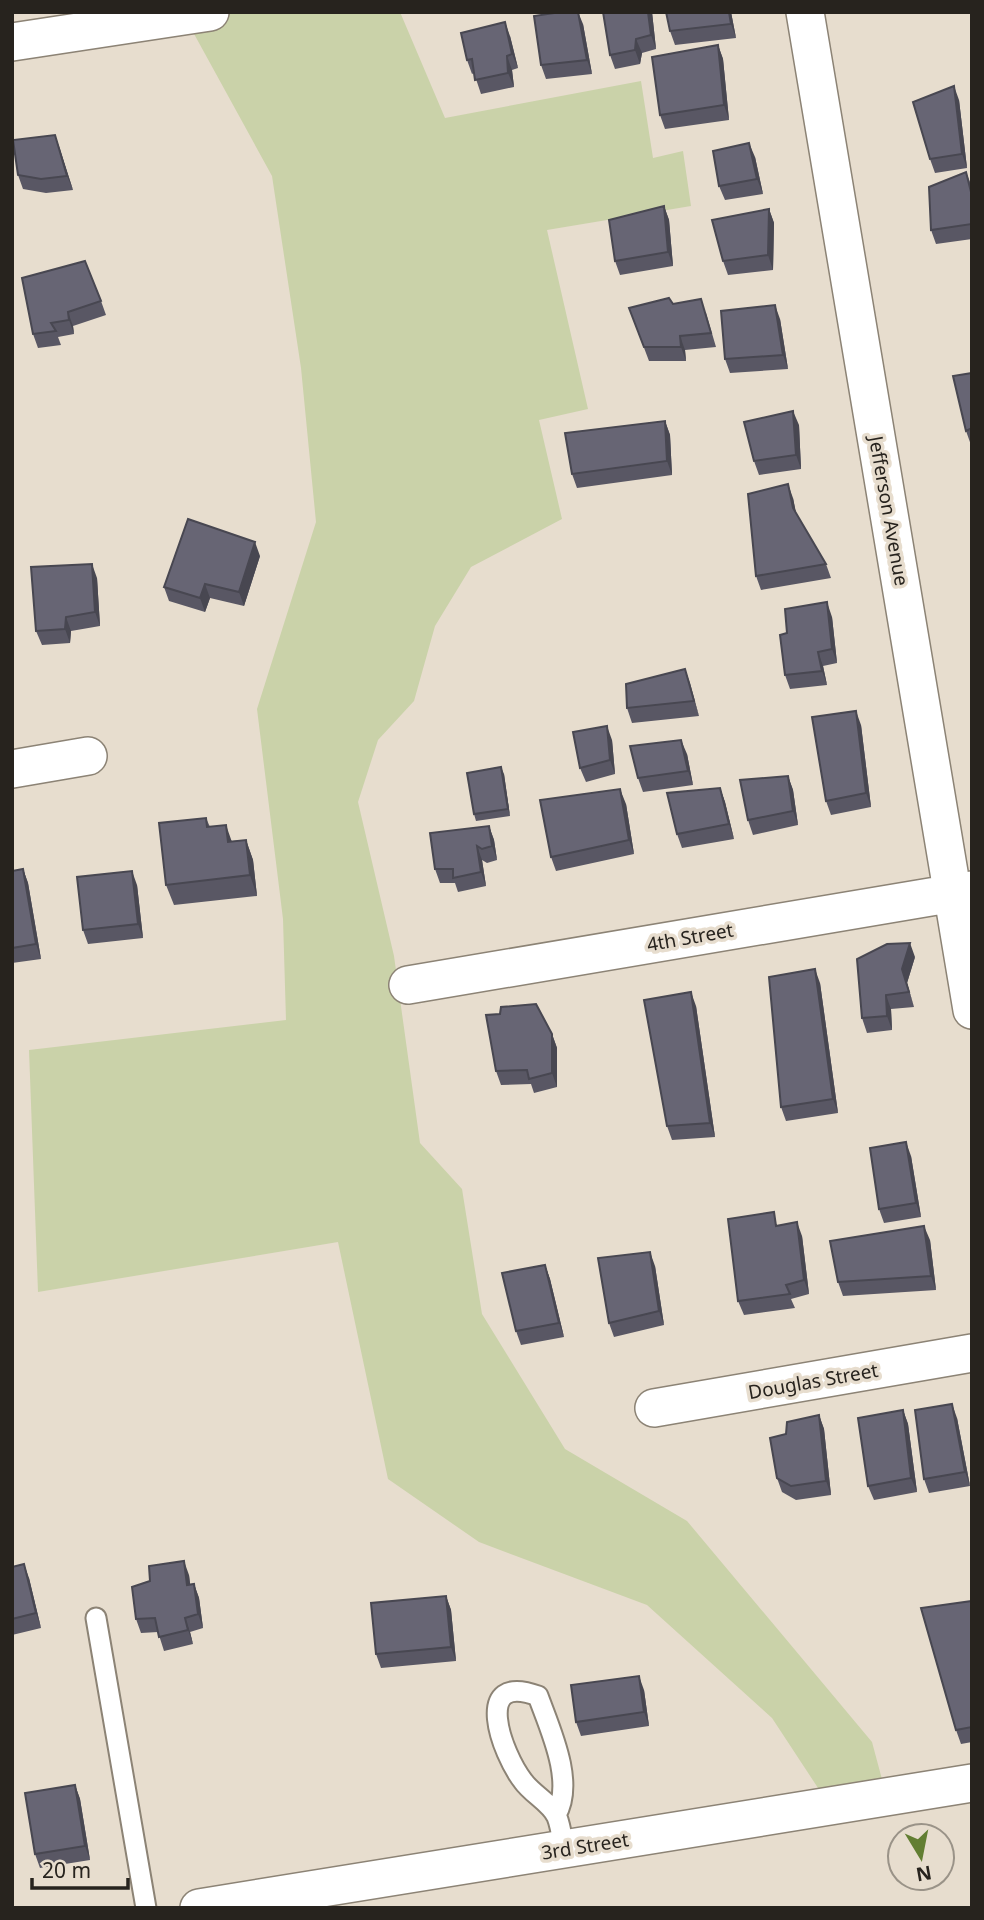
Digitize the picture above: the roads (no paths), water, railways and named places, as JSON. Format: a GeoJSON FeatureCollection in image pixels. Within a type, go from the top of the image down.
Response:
{"type":"FeatureCollection","features":[{"type":"Feature","properties":{"kind":"street"},"geometry":{"type":"LineString","coordinates":[[12,42],[210,12]]}},
{"type":"Feature","properties":{"kind":"street","name":"Jefferson Avenue"},"geometry":{"type":"LineString","coordinates":[[805,12],[963,892],[972,1010]]}},
{"type":"Feature","properties":{"kind":"street"},"geometry":{"type":"LineString","coordinates":[[12,769],[88,756]]}},
{"type":"Feature","properties":{"kind":"street","name":"4th Street"},"geometry":{"type":"LineString","coordinates":[[408,985],[963,892]]}},
{"type":"Feature","properties":{"kind":"street","name":"Douglas Street"},"geometry":{"type":"LineString","coordinates":[[654,1408],[972,1353]]}},
{"type":"Feature","properties":{"kind":"street","name":"3rd Street"},"geometry":{"type":"LineString","coordinates":[[199,1908],[560,1832],[972,1783]]}},
{"type":"Feature","properties":{"kind":"lane"},"geometry":{"type":"LineString","coordinates":[[96,1618],[146,1908]]}},
{"type":"Feature","properties":{"kind":"lane"},"geometry":{"type":"LineString","coordinates":[[520,1689],[538,1696],[560,1769],[563,1803],[560,1832],[523,1781],[507,1749],[496,1716],[498,1702],[505,1693],[520,1689]]}}]}
